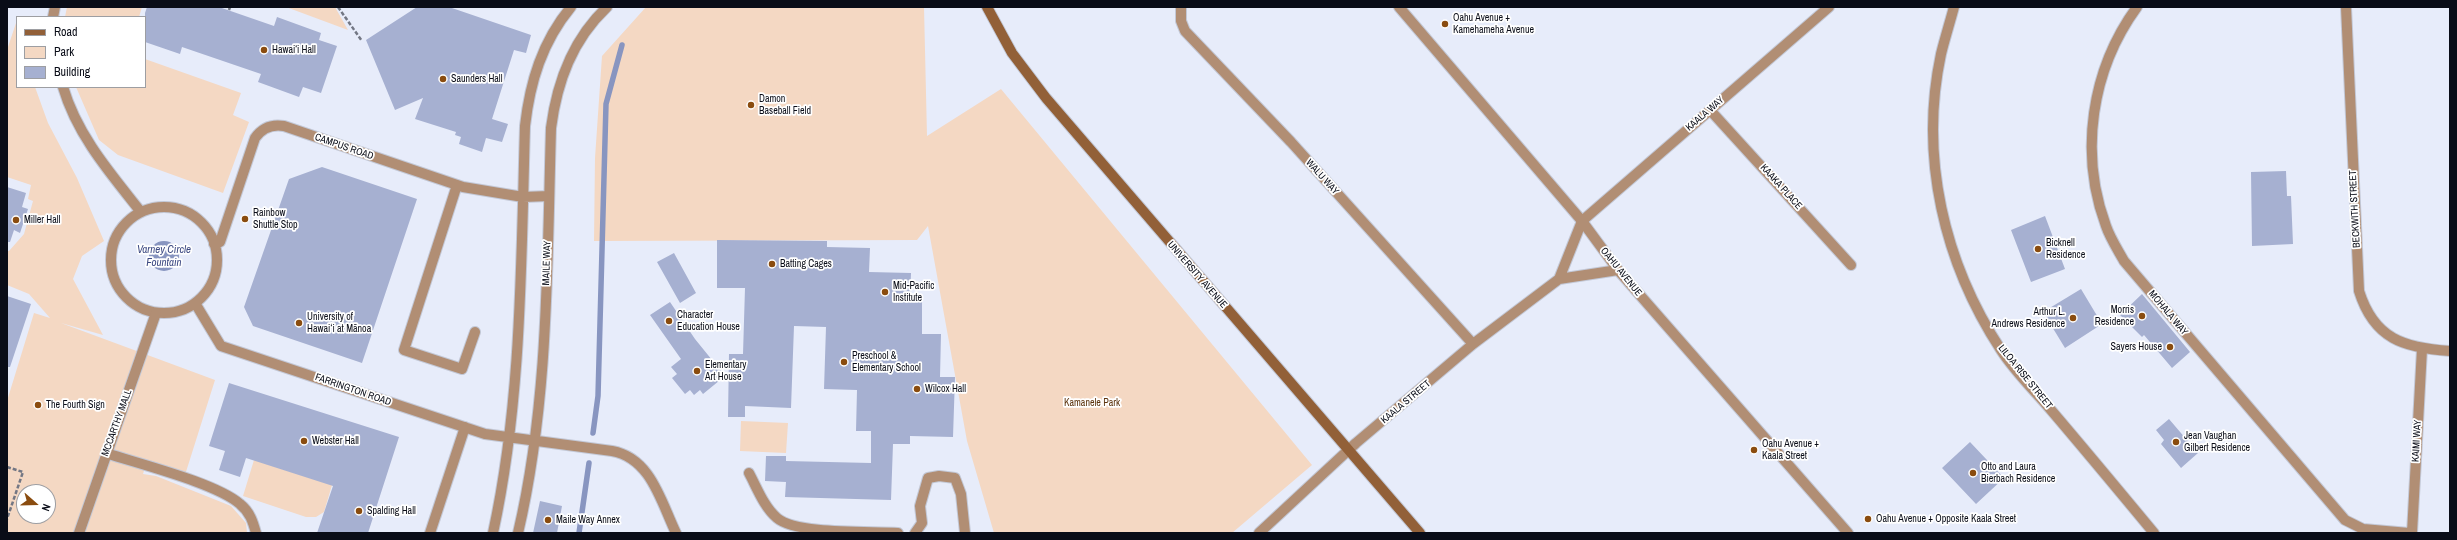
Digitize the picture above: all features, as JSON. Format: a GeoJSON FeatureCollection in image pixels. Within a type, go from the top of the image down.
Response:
{"type":"FeatureCollection","features":[{"type":"Feature","properties":{"kind":"main road","name":"UNIVERSITY AVENUE"},"geometry":{"type":"LineString","coordinates":[[987,7],[1012,53],[1046,98],[1266,356],[1350,449],[1420,533]]}},
{"type":"Feature","properties":{"kind":"street"},"geometry":{"type":"LineString","coordinates":[[493,533],[511,437],[517,355],[525,126],[532,84],[546,44],[571,7]]}},
{"type":"Feature","properties":{"kind":"street","name":"MAILE WAY"},"geometry":{"type":"LineString","coordinates":[[518,533],[529,486],[543,357],[551,128],[554,103],[560,79],[570,56],[582,35],[607,7]]}},
{"type":"Feature","properties":{"kind":"street","name":"WALU WAY"},"geometry":{"type":"LineString","coordinates":[[1181,7],[1181,21],[1185,30],[1291,142],[1473,344]]}},
{"type":"Feature","properties":{"kind":"street","name":"OAHU AVENUE"},"geometry":{"type":"LineString","coordinates":[[1399,7],[1582,221],[1618,270],[1848,533]]}},
{"type":"Feature","properties":{"kind":"street","name":"KAALA WAY"},"geometry":{"type":"LineString","coordinates":[[1582,221],[1829,7]]}},
{"type":"Feature","properties":{"kind":"street","name":"LILOA RISE STREET"},"geometry":{"type":"LineString","coordinates":[[1954,7],[1941,54],[1934,105],[1934,158],[1941,209],[1955,259],[1975,307],[2002,352],[2154,533]]}},
{"type":"Feature","properties":{"kind":"street","name":"MOHALA WAY"},"geometry":{"type":"LineString","coordinates":[[2137,7],[2126,22],[2110,54],[2098,87],[2092,122],[2091,157],[2096,193],[2106,227],[2124,261],[2345,520],[2363,529],[2410,533]]}},
{"type":"Feature","properties":{"kind":"street","name":"BECKWITH STREET"},"geometry":{"type":"LineString","coordinates":[[2346,7],[2359,291],[2367,312],[2381,330],[2400,343],[2422,349],[2450,351]]}},
{"type":"Feature","properties":{"kind":"street"},"geometry":{"type":"LineString","coordinates":[[63,88],[68,105],[83,134],[105,167],[141,212]]}},
{"type":"Feature","properties":{"kind":"street","name":"KAAKA PLACE"},"geometry":{"type":"LineString","coordinates":[[1710,110],[1851,265]]}},
{"type":"Feature","properties":{"kind":"street","name":"CAMPUS ROAD"},"geometry":{"type":"LineString","coordinates":[[214,244],[220,242],[255,138],[262,130],[273,126],[284,126],[457,185],[523,197],[549,196]]}},
{"type":"Feature","properties":{"kind":"street"},"geometry":{"type":"LineString","coordinates":[[457,185],[404,350],[462,369],[475,332]]}},
{"type":"Feature","properties":{"kind":"street"},"geometry":{"type":"LineString","coordinates":[[165,207],[181,210],[200,222],[207,230],[214,244],[217,261],[214,277],[206,292],[194,303],[170,313],[156,313],[141,308],[128,299],[118,287],[112,272],[111,256],[114,240],[122,227],[141,212],[165,207]]}},
{"type":"Feature","properties":{"kind":"street"},"geometry":{"type":"LineString","coordinates":[[1559,279],[1582,221]]}},
{"type":"Feature","properties":{"kind":"street","name":"KAALA STREET"},"geometry":{"type":"LineString","coordinates":[[1258,533],[1350,449],[1473,344],[1559,279],[1618,270]]}},
{"type":"Feature","properties":{"kind":"street","name":"FARRINGTON ROAD"},"geometry":{"type":"LineString","coordinates":[[194,303],[221,346],[485,434],[619,452],[631,457],[642,465],[650,476],[676,533]]}},
{"type":"Feature","properties":{"kind":"street","name":"MCCARTHY MALL"},"geometry":{"type":"LineString","coordinates":[[79,533],[156,313]]}},
{"type":"Feature","properties":{"kind":"street","name":"KAIMI WAY"},"geometry":{"type":"LineString","coordinates":[[2410,533],[2422,349]]}},
{"type":"Feature","properties":{"kind":"street"},"geometry":{"type":"LineString","coordinates":[[430,533],[465,427]]}},
{"type":"Feature","properties":{"kind":"street"},"geometry":{"type":"LineString","coordinates":[[106,453],[222,493],[240,504],[252,518],[256,533]]}},
{"type":"Feature","properties":{"kind":"street"},"geometry":{"type":"LineString","coordinates":[[750,474],[766,504],[776,518],[786,524],[814,529],[898,533]]}},
{"type":"Feature","properties":{"kind":"street"},"geometry":{"type":"LineString","coordinates":[[915,533],[922,522],[920,506],[928,478],[940,476],[955,478],[961,494],[965,533]]}},
{"type":"Feature","properties":{"kind":"path"},"geometry":{"type":"LineString","coordinates":[[338,7],[362,41]]}},
{"type":"Feature","properties":{"kind":"path"},"geometry":{"type":"LineString","coordinates":[[7,467],[23,472],[7,519]]}},
{"type":"Feature","properties":{"kind":"green space"},"geometry":{"type":"Polygon","coordinates":[[[67,7],[142,7],[139,16],[65,16],[67,7]]]}},
{"type":"Feature","properties":{"kind":"green space"},"geometry":{"type":"Polygon","coordinates":[[[286,7],[335,7],[348,30],[286,7]]]}},
{"type":"Feature","properties":{"kind":"green space","name":"Kamanele Park"},"geometry":{"type":"Polygon","coordinates":[[[646,7],[924,7],[927,136],[1001,89],[1312,465],[1232,533],[994,533],[967,441],[928,226],[917,240],[594,241],[595,158],[602,56],[646,7]]]}},
{"type":"Feature","properties":{"kind":"green space"},"geometry":{"type":"Polygon","coordinates":[[[16,23],[16,88],[35,88],[48,123],[77,178],[104,241],[82,256],[73,279],[103,335],[61,323],[215,380],[185,475],[147,461],[143,474],[156,476],[231,506],[246,523],[247,533],[7,533],[7,401],[34,313],[50,318],[29,294],[7,285],[7,251],[9,251],[24,234],[33,201],[28,199],[31,185],[7,177],[7,50],[16,23]]]}},
{"type":"Feature","properties":{"kind":"green space"},"geometry":{"type":"Polygon","coordinates":[[[146,59],[241,93],[233,115],[249,122],[223,193],[118,155],[99,140],[76,88],[146,88],[146,59]]]}},
{"type":"Feature","properties":{"kind":"green space"},"geometry":{"type":"Polygon","coordinates":[[[741,421],[788,423],[786,453],[740,451],[741,421]]]}},
{"type":"Feature","properties":{"kind":"green space"},"geometry":{"type":"Polygon","coordinates":[[[254,460],[332,485],[324,512],[316,517],[306,517],[243,496],[254,460]]]}},
{"type":"Feature","properties":{"kind":"water","name":"Varney Circle Fountain"},"geometry":{"type":"Polygon","coordinates":[[[164,241],[175,245],[179,256],[175,267],[164,271],[153,267],[149,256],[153,245],[164,241]]]}},
{"type":"Feature","properties":{"kind":"building","name":"Hawai‘i Hall"},"geometry":{"type":"Polygon","coordinates":[[[147,7],[219,7],[274,26],[277,17],[321,33],[319,40],[337,46],[321,93],[303,87],[299,97],[258,82],[261,74],[182,47],[180,54],[146,42],[145,13],[147,7]]]}},
{"type":"Feature","properties":{"kind":"building","name":"Saunders Hall"},"geometry":{"type":"Polygon","coordinates":[[[417,7],[449,7],[531,35],[526,53],[514,50],[492,119],[508,124],[502,142],[486,138],[482,152],[459,144],[461,137],[455,135],[456,132],[415,119],[423,98],[395,110],[366,40],[417,7]]]}},
{"type":"Feature","properties":{"kind":"building"},"geometry":{"type":"Polygon","coordinates":[[[322,167],[417,199],[362,363],[253,326],[244,307],[289,179],[322,167]]]}},
{"type":"Feature","properties":{"kind":"building"},"geometry":{"type":"Polygon","coordinates":[[[2286,171],[2287,196],[2291,196],[2293,244],[2252,246],[2251,172],[2286,171]]]}},
{"type":"Feature","properties":{"kind":"building","name":"Miller Hall"},"geometry":{"type":"Polygon","coordinates":[[[7,187],[26,193],[22,207],[28,209],[20,233],[14,230],[10,242],[7,242],[7,187]]]}},
{"type":"Feature","properties":{"kind":"building","name":"Bicknell Residence"},"geometry":{"type":"Polygon","coordinates":[[[2045,216],[2065,269],[2031,282],[2011,230],[2045,216]]]}},
{"type":"Feature","properties":{"kind":"building"},"geometry":{"type":"Polygon","coordinates":[[[717,240],[827,241],[827,247],[870,248],[869,272],[911,273],[910,298],[922,298],[922,334],[941,334],[940,377],[955,377],[953,437],[910,436],[910,444],[893,444],[891,500],[785,497],[786,482],[765,481],[766,456],[786,456],[786,461],[871,463],[871,431],[856,431],[857,390],[824,389],[826,327],[794,326],[791,408],[745,406],[745,417],[728,417],[729,354],[743,354],[745,288],[717,288],[717,240]]]}},
{"type":"Feature","properties":{"kind":"building"},"geometry":{"type":"Polygon","coordinates":[[[674,253],[696,293],[680,303],[657,262],[674,253]]]}},
{"type":"Feature","properties":{"kind":"building","name":"Arthur L. Andrews Residence"},"geometry":{"type":"Polygon","coordinates":[[[2081,289],[2102,324],[2065,348],[2043,312],[2081,289]]]}},
{"type":"Feature","properties":{"kind":"building"},"geometry":{"type":"Polygon","coordinates":[[[2142,294],[2190,352],[2172,368],[2144,335],[2142,337],[2120,315],[2142,294]]]}},
{"type":"Feature","properties":{"kind":"building"},"geometry":{"type":"Polygon","coordinates":[[[7,296],[31,304],[10,367],[7,367],[7,296]]]}},
{"type":"Feature","properties":{"kind":"building"},"geometry":{"type":"Polygon","coordinates":[[[670,302],[695,339],[725,376],[703,394],[700,390],[694,395],[690,390],[685,394],[672,378],[677,374],[671,367],[681,359],[650,315],[670,302]]]}},
{"type":"Feature","properties":{"kind":"building","name":"Webster Hall"},"geometry":{"type":"Polygon","coordinates":[[[229,383],[399,437],[368,533],[317,533],[333,486],[246,458],[240,477],[219,470],[225,451],[209,446],[229,383]]]}},
{"type":"Feature","properties":{"kind":"building","name":"Jean Vaughan Gilbert Residence"},"geometry":{"type":"Polygon","coordinates":[[[2169,419],[2198,453],[2181,468],[2161,444],[2164,440],[2156,430],[2169,419]]]}},
{"type":"Feature","properties":{"kind":"building","name":"Otto and Laura Bierbach Residence"},"geometry":{"type":"Polygon","coordinates":[[[1970,442],[2004,478],[1976,504],[1942,468],[1970,442]]]}},
{"type":"Feature","properties":{"kind":"building","name":"Maile Way Annex"},"geometry":{"type":"Polygon","coordinates":[[[540,501],[562,506],[557,533],[533,533],[540,501]]]}},
{"type":"Feature","properties":{"kind":"waterway"},"geometry":{"type":"LineString","coordinates":[[593,433],[598,396],[606,104],[622,45]]}},
{"type":"Feature","properties":{"kind":"waterway"},"geometry":{"type":"LineString","coordinates":[[579,533],[589,463]]}},
{"type":"Feature","properties":{"kind":"place","name":"Oahu Avenue + Kamehameha Avenue"},"geometry":{"type":"Point","coordinates":[1445,24]}},
{"type":"Feature","properties":{"kind":"place","name":"Hawai‘i Hall"},"geometry":{"type":"Point","coordinates":[264,50]}},
{"type":"Feature","properties":{"kind":"place","name":"Saunders Hall"},"geometry":{"type":"Point","coordinates":[443,79]}},
{"type":"Feature","properties":{"kind":"place","name":"Damon Baseball Field"},"geometry":{"type":"Point","coordinates":[751,105]}},
{"type":"Feature","properties":{"kind":"place","name":"Rainbow Shuttle Stop"},"geometry":{"type":"Point","coordinates":[245,219]}},
{"type":"Feature","properties":{"kind":"place","name":"Miller Hall"},"geometry":{"type":"Point","coordinates":[16,220]}},
{"type":"Feature","properties":{"kind":"place","name":"Bicknell Residence"},"geometry":{"type":"Point","coordinates":[2038,249]}},
{"type":"Feature","properties":{"kind":"place","name":"Batting Cages"},"geometry":{"type":"Point","coordinates":[772,264]}},
{"type":"Feature","properties":{"kind":"place","name":"Mid-Pacific Institute"},"geometry":{"type":"Point","coordinates":[885,292]}},
{"type":"Feature","properties":{"kind":"place","name":"Morris Residence"},"geometry":{"type":"Point","coordinates":[2142,316]}},
{"type":"Feature","properties":{"kind":"place","name":"Arthur L. Andrews Residence"},"geometry":{"type":"Point","coordinates":[2073,318]}},
{"type":"Feature","properties":{"kind":"place","name":"Character Education House"},"geometry":{"type":"Point","coordinates":[669,321]}},
{"type":"Feature","properties":{"kind":"place","name":"University of Hawaiʻi at Mānoa"},"geometry":{"type":"Point","coordinates":[299,323]}},
{"type":"Feature","properties":{"kind":"place","name":"Sayers House"},"geometry":{"type":"Point","coordinates":[2170,347]}},
{"type":"Feature","properties":{"kind":"place","name":"Preschool & Elementary School"},"geometry":{"type":"Point","coordinates":[844,362]}},
{"type":"Feature","properties":{"kind":"place","name":"Elementary Art House"},"geometry":{"type":"Point","coordinates":[697,371]}},
{"type":"Feature","properties":{"kind":"place","name":"Wilcox Hall"},"geometry":{"type":"Point","coordinates":[917,389]}},
{"type":"Feature","properties":{"kind":"place","name":"The Fourth Sign"},"geometry":{"type":"Point","coordinates":[38,405]}},
{"type":"Feature","properties":{"kind":"place","name":"Webster Hall"},"geometry":{"type":"Point","coordinates":[304,441]}},
{"type":"Feature","properties":{"kind":"place","name":"Jean Vaughan Gilbert Residence"},"geometry":{"type":"Point","coordinates":[2176,442]}},
{"type":"Feature","properties":{"kind":"place","name":"Oahu Avenue + Kaala Street"},"geometry":{"type":"Point","coordinates":[1754,450]}},
{"type":"Feature","properties":{"kind":"place","name":"Otto and Laura Bierbach Residence"},"geometry":{"type":"Point","coordinates":[1973,473]}},
{"type":"Feature","properties":{"kind":"place","name":"Spalding Hall"},"geometry":{"type":"Point","coordinates":[359,511]}},
{"type":"Feature","properties":{"kind":"place","name":"Oahu Avenue + Opposite Kaala Street"},"geometry":{"type":"Point","coordinates":[1868,519]}},
{"type":"Feature","properties":{"kind":"place","name":"Maile Way Annex"},"geometry":{"type":"Point","coordinates":[548,520]}}]}
